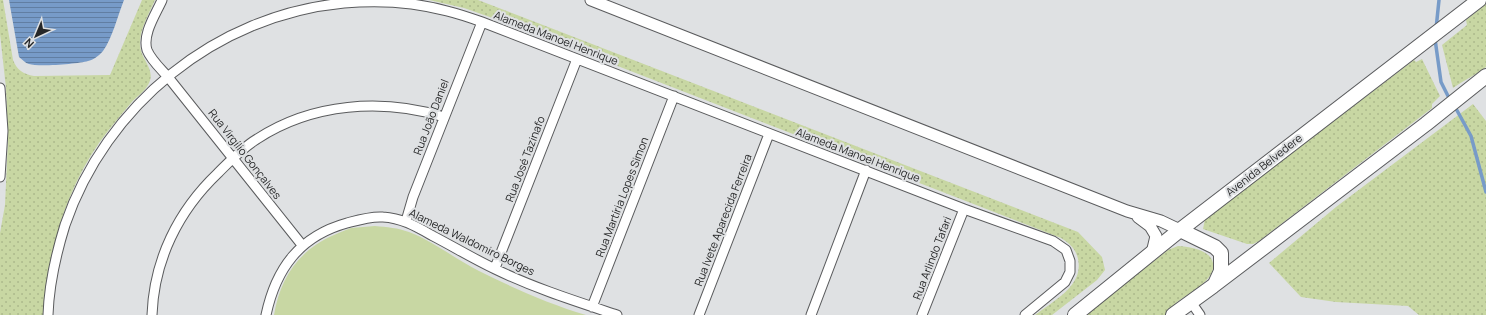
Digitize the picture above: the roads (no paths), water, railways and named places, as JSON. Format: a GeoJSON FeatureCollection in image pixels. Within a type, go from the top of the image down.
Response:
{"type":"FeatureCollection","features":[{"type":"Feature","properties":{"kind":"main road","name":"Avenida Belvedere"},"geometry":{"type":"LineString","coordinates":[[1075,315],[1180,230],[1479,0]]}},
{"type":"Feature","properties":{"kind":"main road"},"geometry":{"type":"LineString","coordinates":[[1177,314],[1426,124],[1486,76]]}},
{"type":"Feature","properties":{"kind":"main road"},"geometry":{"type":"LineString","coordinates":[[1180,230],[1215,247],[1221,254],[1221,271],[1213,286]]}},
{"type":"Feature","properties":{"kind":"street","name":"Rua Virgílio Gonçalves"},"geometry":{"type":"LineString","coordinates":[[162,0],[145,41],[147,51],[302,246]]}},
{"type":"Feature","properties":{"kind":"street"},"geometry":{"type":"LineString","coordinates":[[591,0],[1127,211],[1161,221],[1180,230]]}},
{"type":"Feature","properties":{"kind":"street","name":"Alameda Manoel Henrique"},"geometry":{"type":"LineString","coordinates":[[48,315],[54,268],[61,238],[74,201],[93,164],[116,130],[142,100],[168,77],[201,52],[232,34],[270,19],[343,2],[410,4],[447,11],[482,22],[964,209],[1053,241],[1066,250],[1070,261],[1070,272],[1065,282],[1025,315]]}},
{"type":"Feature","properties":{"kind":"street","name":"Rua João Daniel"},"geometry":{"type":"LineString","coordinates":[[406,221],[413,197],[482,22]]}},
{"type":"Feature","properties":{"kind":"street","name":"Rua José Tazinafo"},"geometry":{"type":"LineString","coordinates":[[495,268],[577,59]]}},
{"type":"Feature","properties":{"kind":"street"},"geometry":{"type":"LineString","coordinates":[[0,88],[1,121],[3,131],[0,177]]}},
{"type":"Feature","properties":{"kind":"street","name":"Rua Martíria Lopes Simon"},"geometry":{"type":"LineString","coordinates":[[592,307],[674,96]]}},
{"type":"Feature","properties":{"kind":"street"},"geometry":{"type":"LineString","coordinates":[[152,315],[152,299],[159,265],[172,234],[190,204],[208,182],[256,139],[289,122],[328,110],[362,105],[394,106],[422,110],[444,117]]}},
{"type":"Feature","properties":{"kind":"street","name":"Rua Ivete Aparecida Ferreira"},"geometry":{"type":"LineString","coordinates":[[699,315],[770,134]]}},
{"type":"Feature","properties":{"kind":"street"},"geometry":{"type":"LineString","coordinates":[[812,315],[866,170]]}},
{"type":"Feature","properties":{"kind":"street","name":"Rua Arlindo Tafari"},"geometry":{"type":"LineString","coordinates":[[922,315],[964,209]]}},
{"type":"Feature","properties":{"kind":"street"},"geometry":{"type":"LineString","coordinates":[[1127,211],[1150,226],[1156,236],[1152,253]]}},
{"type":"Feature","properties":{"kind":"street","name":"Alameda Waldomiro Borges"},"geometry":{"type":"LineString","coordinates":[[266,315],[269,300],[277,280],[287,263],[302,246],[318,234],[338,226],[360,220],[383,217],[406,221],[495,268],[547,292],[616,315]]}},
{"type":"Feature","properties":{"kind":"street"},"geometry":{"type":"LineString","coordinates":[[1191,302],[1200,315]]}},
{"type":"Feature","properties":{"kind":"water"},"geometry":{"type":"Polygon","coordinates":[[[9,0],[124,0],[109,40],[103,51],[98,56],[92,60],[83,62],[58,65],[34,65],[28,64],[19,57],[9,0]]]}},
{"type":"Feature","properties":{"kind":"waterway"},"geometry":{"type":"LineString","coordinates":[[1436,29],[1439,0]]}},
{"type":"Feature","properties":{"kind":"waterway"},"geometry":{"type":"LineString","coordinates":[[1435,39],[1441,82],[1450,100]]}},
{"type":"Feature","properties":{"kind":"waterway"},"geometry":{"type":"LineString","coordinates":[[1454,105],[1471,136],[1486,192]]}}]}
